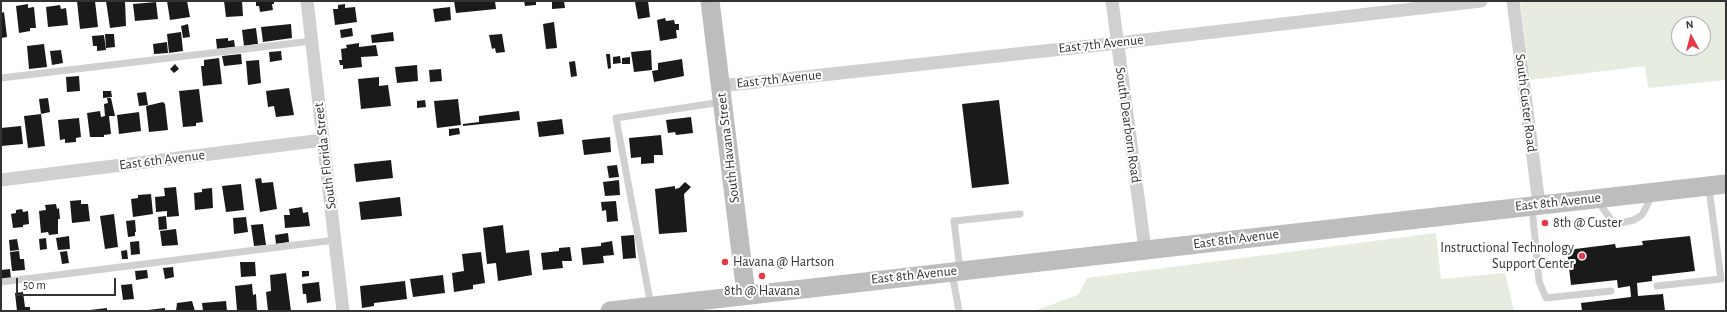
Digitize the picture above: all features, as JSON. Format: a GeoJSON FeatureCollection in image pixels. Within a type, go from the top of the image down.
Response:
{"type":"FeatureCollection","features":[{"type":"Feature","properties":{"kind":"street","name":"South Florida Street"},"geometry":{"type":"LineString","coordinates":[[307,1],[343,311]]}},
{"type":"Feature","properties":{"kind":"street","name":"South Havana Street"},"geometry":{"type":"LineString","coordinates":[[710,1],[746,294]]}},
{"type":"Feature","properties":{"kind":"street","name":"South Dearborn Road"},"geometry":{"type":"LineString","coordinates":[[1112,1],[1145,249]]}},
{"type":"Feature","properties":{"kind":"street","name":"East 7th Avenue"},"geometry":{"type":"LineString","coordinates":[[721,94],[1118,43],[1481,1]]}},
{"type":"Feature","properties":{"kind":"street","name":"South Custer Road"},"geometry":{"type":"LineString","coordinates":[[1513,1],[1535,204]]}},
{"type":"Feature","properties":{"kind":"street","name":"East 6th Avenue"},"geometry":{"type":"LineString","coordinates":[[1,180],[323,140]]}},
{"type":"Feature","properties":{"kind":"street","name":"East 8th Avenue"},"geometry":{"type":"LineString","coordinates":[[610,311],[746,294],[1717,184]]}},
{"type":"Feature","properties":{"kind":"lane"},"geometry":{"type":"LineString","coordinates":[[1,78],[312,41]]}},
{"type":"Feature","properties":{"kind":"lane"},"geometry":{"type":"LineString","coordinates":[[651,306],[616,118],[721,94]]}},
{"type":"Feature","properties":{"kind":"lane"},"geometry":{"type":"LineString","coordinates":[[1657,286],[1721,279],[1717,184]]}},
{"type":"Feature","properties":{"kind":"lane"},"geometry":{"type":"LineString","coordinates":[[1596,198],[1611,220],[1621,223],[1634,220],[1642,215],[1655,191]]}},
{"type":"Feature","properties":{"kind":"lane"},"geometry":{"type":"LineString","coordinates":[[1535,204],[1539,281],[1546,298],[1611,291]]}},
{"type":"Feature","properties":{"kind":"lane"},"geometry":{"type":"LineString","coordinates":[[958,311],[954,222],[1020,214]]}},
{"type":"Feature","properties":{"kind":"lane"},"geometry":{"type":"LineString","coordinates":[[1,282],[335,240]]}},
{"type":"Feature","properties":{"kind":"shaded area"},"geometry":{"type":"Polygon","coordinates":[[[1520,1],[1726,1],[1726,80],[1648,88],[1645,66],[1530,80],[1520,1]]]}},
{"type":"Feature","properties":{"kind":"shaded area"},"geometry":{"type":"Polygon","coordinates":[[[1436,233],[1441,279],[1505,273],[1514,311],[1034,311],[1078,295],[1087,278],[1436,233]]]}},
{"type":"Feature","properties":{"kind":"building"},"geometry":{"type":"Polygon","coordinates":[[[77,1],[95,1],[98,27],[80,29],[77,1]]]}},
{"type":"Feature","properties":{"kind":"building"},"geometry":{"type":"Polygon","coordinates":[[[106,1],[125,1],[126,26],[110,28],[106,1]]]}},
{"type":"Feature","properties":{"kind":"building"},"geometry":{"type":"Polygon","coordinates":[[[167,1],[187,1],[190,17],[170,20],[167,1]]]}},
{"type":"Feature","properties":{"kind":"building"},"geometry":{"type":"Polygon","coordinates":[[[224,1],[242,1],[243,16],[226,17],[224,1]]]}},
{"type":"Feature","properties":{"kind":"building"},"geometry":{"type":"Polygon","coordinates":[[[256,1],[274,1],[274,4],[272,4],[273,10],[260,12],[259,6],[256,6],[256,1]]]}},
{"type":"Feature","properties":{"kind":"building"},"geometry":{"type":"Polygon","coordinates":[[[454,1],[495,1],[496,9],[456,13],[454,1]]]}},
{"type":"Feature","properties":{"kind":"building"},"geometry":{"type":"Polygon","coordinates":[[[524,1],[536,1],[536,5],[525,6],[524,1]]]}},
{"type":"Feature","properties":{"kind":"building"},"geometry":{"type":"Polygon","coordinates":[[[552,1],[564,1],[565,8],[552,9],[552,1]]]}},
{"type":"Feature","properties":{"kind":"building"},"geometry":{"type":"Polygon","coordinates":[[[648,1],[650,17],[638,19],[635,2],[648,1]]]}},
{"type":"Feature","properties":{"kind":"building"},"geometry":{"type":"Polygon","coordinates":[[[156,2],[158,19],[135,21],[133,4],[156,2]]]}},
{"type":"Feature","properties":{"kind":"building"},"geometry":{"type":"Polygon","coordinates":[[[28,4],[28,8],[34,7],[36,28],[30,28],[30,31],[19,33],[16,6],[28,4]]]}},
{"type":"Feature","properties":{"kind":"building"},"geometry":{"type":"Polygon","coordinates":[[[345,4],[345,8],[355,7],[357,22],[335,25],[333,9],[338,9],[338,5],[345,4]]]}},
{"type":"Feature","properties":{"kind":"building"},"geometry":{"type":"Polygon","coordinates":[[[60,5],[61,9],[66,8],[68,25],[48,27],[46,7],[60,5]]]}},
{"type":"Feature","properties":{"kind":"building"},"geometry":{"type":"Polygon","coordinates":[[[450,7],[451,20],[435,22],[433,9],[450,7]]]}},
{"type":"Feature","properties":{"kind":"building"},"geometry":{"type":"Polygon","coordinates":[[[4,12],[7,37],[1,38],[1,13],[4,12]]]}},
{"type":"Feature","properties":{"kind":"building"},"geometry":{"type":"Polygon","coordinates":[[[665,18],[666,21],[674,20],[675,24],[679,24],[679,30],[676,30],[677,38],[660,41],[657,20],[665,18]]]}},
{"type":"Feature","properties":{"kind":"building"},"geometry":{"type":"Polygon","coordinates":[[[554,22],[557,48],[546,49],[543,24],[554,22]]]}},
{"type":"Feature","properties":{"kind":"building"},"geometry":{"type":"Polygon","coordinates":[[[188,24],[190,37],[183,38],[181,26],[188,24]]]}},
{"type":"Feature","properties":{"kind":"building"},"geometry":{"type":"Polygon","coordinates":[[[291,24],[292,38],[263,42],[261,27],[291,24]]]}},
{"type":"Feature","properties":{"kind":"building"},"geometry":{"type":"Polygon","coordinates":[[[256,28],[258,44],[244,46],[242,30],[256,28]]]}},
{"type":"Feature","properties":{"kind":"building"},"geometry":{"type":"Polygon","coordinates":[[[352,28],[353,36],[341,38],[340,30],[352,28]]]}},
{"type":"Feature","properties":{"kind":"building"},"geometry":{"type":"Polygon","coordinates":[[[181,32],[183,51],[169,53],[167,34],[181,32]]]}},
{"type":"Feature","properties":{"kind":"building"},"geometry":{"type":"Polygon","coordinates":[[[393,32],[394,41],[372,43],[371,35],[393,32]]]}},
{"type":"Feature","properties":{"kind":"building"},"geometry":{"type":"Polygon","coordinates":[[[105,34],[114,34],[115,47],[106,48],[105,34]]]}},
{"type":"Feature","properties":{"kind":"building"},"geometry":{"type":"Polygon","coordinates":[[[502,34],[505,52],[496,53],[495,48],[492,49],[489,35],[502,34]]]}},
{"type":"Feature","properties":{"kind":"building"},"geometry":{"type":"Polygon","coordinates":[[[104,35],[106,50],[97,51],[97,46],[93,46],[92,36],[104,35]]]}},
{"type":"Feature","properties":{"kind":"building"},"geometry":{"type":"Polygon","coordinates":[[[228,38],[228,41],[234,40],[235,47],[217,49],[216,39],[228,38]]]}},
{"type":"Feature","properties":{"kind":"building"},"geometry":{"type":"Polygon","coordinates":[[[167,42],[168,53],[154,54],[153,44],[167,42]]]}},
{"type":"Feature","properties":{"kind":"building"},"geometry":{"type":"Polygon","coordinates":[[[359,43],[359,47],[376,45],[378,56],[361,57],[362,67],[343,69],[343,65],[340,65],[339,60],[342,60],[341,49],[347,48],[346,45],[359,43]]]}},
{"type":"Feature","properties":{"kind":"building"},"geometry":{"type":"Polygon","coordinates":[[[44,44],[47,67],[29,69],[27,46],[44,44]]]}},
{"type":"Feature","properties":{"kind":"building"},"geometry":{"type":"Polygon","coordinates":[[[61,50],[63,63],[52,65],[50,51],[61,50]]]}},
{"type":"Feature","properties":{"kind":"building"},"geometry":{"type":"Polygon","coordinates":[[[651,50],[652,70],[634,72],[631,52],[651,50]]]}},
{"type":"Feature","properties":{"kind":"building"},"geometry":{"type":"Polygon","coordinates":[[[281,51],[282,60],[270,62],[269,52],[281,51]]]}},
{"type":"Feature","properties":{"kind":"building"},"geometry":{"type":"Polygon","coordinates":[[[241,54],[242,64],[224,66],[222,56],[241,54]]]}},
{"type":"Feature","properties":{"kind":"building"},"geometry":{"type":"Polygon","coordinates":[[[606,54],[610,54],[611,68],[608,69],[606,54]]]}},
{"type":"Feature","properties":{"kind":"building"},"geometry":{"type":"Polygon","coordinates":[[[620,56],[621,63],[613,64],[613,57],[620,56]]]}},
{"type":"Feature","properties":{"kind":"building"},"geometry":{"type":"Polygon","coordinates":[[[630,57],[630,64],[622,64],[622,58],[630,57]]]}},
{"type":"Feature","properties":{"kind":"building"},"geometry":{"type":"Polygon","coordinates":[[[219,58],[222,84],[203,86],[201,66],[204,66],[204,60],[219,58]]]}},
{"type":"Feature","properties":{"kind":"building"},"geometry":{"type":"Polygon","coordinates":[[[682,59],[684,76],[654,82],[652,71],[658,70],[658,63],[682,59]]]}},
{"type":"Feature","properties":{"kind":"building"},"geometry":{"type":"Polygon","coordinates":[[[259,60],[261,83],[248,85],[246,61],[259,60]]]}},
{"type":"Feature","properties":{"kind":"building"},"geometry":{"type":"Polygon","coordinates":[[[575,61],[577,76],[571,77],[569,62],[575,61]]]}},
{"type":"Feature","properties":{"kind":"building"},"geometry":{"type":"Polygon","coordinates":[[[175,64],[179,69],[174,73],[170,69],[175,64]]]}},
{"type":"Feature","properties":{"kind":"building"},"geometry":{"type":"Polygon","coordinates":[[[417,65],[418,81],[397,83],[395,67],[417,65]]]}},
{"type":"Feature","properties":{"kind":"building"},"geometry":{"type":"Polygon","coordinates":[[[441,69],[442,81],[430,82],[429,70],[441,69]]]}},
{"type":"Feature","properties":{"kind":"building"},"geometry":{"type":"Polygon","coordinates":[[[79,76],[80,91],[67,92],[66,77],[79,76]]]}},
{"type":"Feature","properties":{"kind":"building"},"geometry":{"type":"Polygon","coordinates":[[[379,77],[379,86],[388,85],[391,106],[361,109],[358,79],[379,77]]]}},
{"type":"Feature","properties":{"kind":"building"},"geometry":{"type":"Polygon","coordinates":[[[289,88],[294,115],[276,117],[274,106],[268,107],[266,91],[289,88]]]}},
{"type":"Feature","properties":{"kind":"building"},"geometry":{"type":"Polygon","coordinates":[[[199,89],[203,122],[196,123],[196,126],[183,127],[179,91],[199,89]]]}},
{"type":"Feature","properties":{"kind":"building"},"geometry":{"type":"Polygon","coordinates":[[[103,91],[111,91],[112,97],[103,98],[103,91]]]}},
{"type":"Feature","properties":{"kind":"building"},"geometry":{"type":"Polygon","coordinates":[[[146,92],[148,105],[139,106],[137,93],[146,92]]]}},
{"type":"Feature","properties":{"kind":"building"},"geometry":{"type":"Polygon","coordinates":[[[48,98],[50,112],[41,114],[39,99],[48,98]]]}},
{"type":"Feature","properties":{"kind":"building"},"geometry":{"type":"Polygon","coordinates":[[[107,98],[111,98],[115,116],[109,116],[111,134],[104,135],[104,137],[90,137],[87,113],[100,111],[101,117],[105,116],[104,104],[108,103],[107,98]]]}},
{"type":"Feature","properties":{"kind":"building"},"geometry":{"type":"Polygon","coordinates":[[[458,99],[461,125],[437,128],[434,101],[458,99]]]}},
{"type":"Feature","properties":{"kind":"building"},"geometry":{"type":"Polygon","coordinates":[[[425,100],[426,107],[417,108],[417,101],[425,100]]]}},
{"type":"Feature","properties":{"kind":"building"},"geometry":{"type":"Polygon","coordinates":[[[999,100],[1009,184],[972,188],[962,104],[999,100]]]}},
{"type":"Feature","properties":{"kind":"building"},"geometry":{"type":"Polygon","coordinates":[[[163,102],[165,104],[168,130],[149,132],[146,106],[163,102]]]}},
{"type":"Feature","properties":{"kind":"building"},"geometry":{"type":"Polygon","coordinates":[[[519,111],[520,120],[463,126],[463,124],[479,122],[479,116],[519,111]]]}},
{"type":"Feature","properties":{"kind":"building"},"geometry":{"type":"Polygon","coordinates":[[[139,112],[141,131],[119,134],[117,115],[139,112]]]}},
{"type":"Feature","properties":{"kind":"building"},"geometry":{"type":"Polygon","coordinates":[[[41,114],[45,146],[28,148],[24,116],[41,114]]]}},
{"type":"Feature","properties":{"kind":"building"},"geometry":{"type":"Polygon","coordinates":[[[691,117],[693,133],[676,135],[675,132],[668,133],[666,120],[691,117]]]}},
{"type":"Feature","properties":{"kind":"building"},"geometry":{"type":"Polygon","coordinates":[[[79,118],[81,137],[76,138],[76,142],[65,143],[65,139],[60,140],[58,120],[79,118]]]}},
{"type":"Feature","properties":{"kind":"building"},"geometry":{"type":"Polygon","coordinates":[[[562,119],[564,134],[539,137],[537,122],[562,119]]]}},
{"type":"Feature","properties":{"kind":"building"},"geometry":{"type":"Polygon","coordinates":[[[21,126],[23,144],[1,146],[1,128],[21,126]]]}},
{"type":"Feature","properties":{"kind":"building"},"geometry":{"type":"Polygon","coordinates":[[[459,128],[460,134],[449,136],[449,129],[459,128]]]}},
{"type":"Feature","properties":{"kind":"building"},"geometry":{"type":"Polygon","coordinates":[[[661,135],[663,155],[654,155],[654,163],[641,164],[641,157],[631,158],[629,138],[661,135]]]}},
{"type":"Feature","properties":{"kind":"building"},"geometry":{"type":"Polygon","coordinates":[[[610,137],[611,152],[584,155],[582,140],[610,137]]]}},
{"type":"Feature","properties":{"kind":"building"},"geometry":{"type":"Polygon","coordinates":[[[391,160],[393,178],[356,182],[354,164],[391,160]]]}},
{"type":"Feature","properties":{"kind":"building"},"geometry":{"type":"Polygon","coordinates":[[[617,165],[619,177],[609,178],[607,166],[617,165]]]}},
{"type":"Feature","properties":{"kind":"building"},"geometry":{"type":"Polygon","coordinates":[[[261,178],[262,183],[273,182],[277,209],[260,212],[255,179],[261,178]]]}},
{"type":"Feature","properties":{"kind":"building"},"geometry":{"type":"Polygon","coordinates":[[[619,180],[620,195],[605,196],[603,182],[619,180]]]}},
{"type":"Feature","properties":{"kind":"building"},"geometry":{"type":"Polygon","coordinates":[[[685,182],[691,187],[684,194],[687,232],[659,234],[655,189],[675,186],[675,189],[679,188],[685,182]]]}},
{"type":"Feature","properties":{"kind":"building"},"geometry":{"type":"Polygon","coordinates":[[[241,184],[244,210],[226,212],[222,186],[241,184]]]}},
{"type":"Feature","properties":{"kind":"building"},"geometry":{"type":"Polygon","coordinates":[[[176,187],[179,216],[167,217],[167,211],[156,212],[155,197],[165,196],[164,188],[176,187]]]}},
{"type":"Feature","properties":{"kind":"building"},"geometry":{"type":"Polygon","coordinates":[[[212,188],[213,208],[195,210],[194,193],[202,192],[202,189],[212,188]]]}},
{"type":"Feature","properties":{"kind":"building"},"geometry":{"type":"Polygon","coordinates":[[[151,194],[153,214],[133,217],[131,199],[138,198],[138,195],[151,194]]]}},
{"type":"Feature","properties":{"kind":"building"},"geometry":{"type":"Polygon","coordinates":[[[400,197],[402,216],[361,220],[359,202],[400,197]]]}},
{"type":"Feature","properties":{"kind":"building"},"geometry":{"type":"Polygon","coordinates":[[[81,200],[81,204],[88,204],[90,221],[72,223],[70,201],[81,200]]]}},
{"type":"Feature","properties":{"kind":"building"},"geometry":{"type":"Polygon","coordinates":[[[616,201],[618,221],[607,222],[606,210],[602,211],[601,202],[616,201]]]}},
{"type":"Feature","properties":{"kind":"building"},"geometry":{"type":"Polygon","coordinates":[[[56,204],[57,209],[59,208],[60,219],[58,219],[58,234],[49,235],[48,232],[41,233],[39,211],[46,210],[45,205],[56,204]]]}},
{"type":"Feature","properties":{"kind":"building"},"geometry":{"type":"Polygon","coordinates":[[[302,207],[303,213],[308,212],[310,226],[285,228],[284,215],[290,215],[289,209],[302,207]]]}},
{"type":"Feature","properties":{"kind":"building"},"geometry":{"type":"Polygon","coordinates":[[[22,209],[23,212],[28,211],[29,224],[23,225],[23,227],[13,228],[11,214],[16,213],[16,210],[22,209]]]}},
{"type":"Feature","properties":{"kind":"building"},"geometry":{"type":"Polygon","coordinates":[[[114,214],[118,247],[105,249],[100,216],[114,214]]]}},
{"type":"Feature","properties":{"kind":"building"},"geometry":{"type":"Polygon","coordinates":[[[166,216],[167,229],[159,230],[158,217],[166,216]]]}},
{"type":"Feature","properties":{"kind":"building"},"geometry":{"type":"Polygon","coordinates":[[[246,217],[248,232],[234,234],[233,218],[246,217]]]}},
{"type":"Feature","properties":{"kind":"building"},"geometry":{"type":"Polygon","coordinates":[[[135,220],[135,236],[128,237],[126,221],[135,220]]]}},
{"type":"Feature","properties":{"kind":"building"},"geometry":{"type":"Polygon","coordinates":[[[263,224],[266,245],[254,246],[251,225],[263,224]]]}},
{"type":"Feature","properties":{"kind":"building"},"geometry":{"type":"Polygon","coordinates":[[[503,225],[506,253],[529,250],[532,275],[498,281],[496,263],[487,264],[483,228],[503,225]]]}},
{"type":"Feature","properties":{"kind":"building"},"geometry":{"type":"Polygon","coordinates":[[[176,229],[178,245],[162,246],[160,231],[176,229]]]}},
{"type":"Feature","properties":{"kind":"building"},"geometry":{"type":"Polygon","coordinates":[[[288,233],[289,242],[276,244],[275,235],[288,233]]]}},
{"type":"Feature","properties":{"kind":"building"},"geometry":{"type":"Polygon","coordinates":[[[634,235],[636,258],[623,259],[621,236],[634,235]]]}},
{"type":"Feature","properties":{"kind":"building"},"geometry":{"type":"Polygon","coordinates":[[[69,236],[70,249],[58,250],[56,238],[69,236]]]}},
{"type":"Feature","properties":{"kind":"building"},"geometry":{"type":"Polygon","coordinates":[[[1690,236],[1695,271],[1652,276],[1652,281],[1637,283],[1638,296],[1663,294],[1665,311],[1582,311],[1581,303],[1631,297],[1630,286],[1618,288],[1617,280],[1571,285],[1567,250],[1615,244],[1616,248],[1643,245],[1642,241],[1690,236]]]}},
{"type":"Feature","properties":{"kind":"building"},"geometry":{"type":"Polygon","coordinates":[[[46,238],[47,249],[40,250],[39,239],[46,238]]]}},
{"type":"Feature","properties":{"kind":"building"},"geometry":{"type":"Polygon","coordinates":[[[17,239],[19,250],[10,251],[9,240],[17,239]]]}},
{"type":"Feature","properties":{"kind":"building"},"geometry":{"type":"Polygon","coordinates":[[[139,241],[140,254],[131,255],[130,242],[139,241]]]}},
{"type":"Feature","properties":{"kind":"building"},"geometry":{"type":"Polygon","coordinates":[[[612,241],[614,255],[603,256],[604,263],[583,265],[581,248],[601,246],[601,243],[612,241]]]}},
{"type":"Feature","properties":{"kind":"building"},"geometry":{"type":"Polygon","coordinates":[[[570,247],[572,261],[562,261],[563,268],[543,270],[541,253],[559,251],[559,248],[570,247]]]}},
{"type":"Feature","properties":{"kind":"building"},"geometry":{"type":"Polygon","coordinates":[[[127,250],[128,259],[122,259],[121,251],[127,250]]]}},
{"type":"Feature","properties":{"kind":"building"},"geometry":{"type":"Polygon","coordinates":[[[19,251],[20,259],[24,259],[25,270],[12,271],[10,252],[19,251]]]}},
{"type":"Feature","properties":{"kind":"building"},"geometry":{"type":"Polygon","coordinates":[[[67,251],[69,263],[62,264],[60,252],[67,251]]]}},
{"type":"Feature","properties":{"kind":"building"},"geometry":{"type":"Polygon","coordinates":[[[481,252],[485,283],[473,285],[473,289],[454,292],[452,273],[464,271],[462,254],[481,252]]]}},
{"type":"Feature","properties":{"kind":"building"},"geometry":{"type":"Polygon","coordinates":[[[240,262],[255,262],[256,276],[241,277],[240,262]]]}},
{"type":"Feature","properties":{"kind":"building"},"geometry":{"type":"Polygon","coordinates":[[[173,267],[174,277],[165,279],[163,268],[173,267]]]}},
{"type":"Feature","properties":{"kind":"building"},"geometry":{"type":"Polygon","coordinates":[[[10,269],[11,278],[1,279],[1,270],[10,269]]]}},
{"type":"Feature","properties":{"kind":"building"},"geometry":{"type":"Polygon","coordinates":[[[147,270],[148,278],[136,280],[135,271],[147,270]]]}},
{"type":"Feature","properties":{"kind":"building"},"geometry":{"type":"Polygon","coordinates":[[[302,271],[309,271],[309,276],[302,277],[302,271]]]}},
{"type":"Feature","properties":{"kind":"building"},"geometry":{"type":"Polygon","coordinates":[[[286,273],[291,311],[268,311],[266,292],[271,291],[270,275],[286,273]]]}},
{"type":"Feature","properties":{"kind":"building"},"geometry":{"type":"Polygon","coordinates":[[[443,275],[445,293],[413,297],[410,279],[443,275]]]}},
{"type":"Feature","properties":{"kind":"building"},"geometry":{"type":"Polygon","coordinates":[[[405,281],[407,299],[374,303],[374,306],[362,308],[360,286],[405,281]]]}},
{"type":"Feature","properties":{"kind":"building"},"geometry":{"type":"Polygon","coordinates":[[[319,282],[321,301],[307,303],[306,294],[303,294],[302,284],[319,282]]]}},
{"type":"Feature","properties":{"kind":"building"},"geometry":{"type":"Polygon","coordinates":[[[132,284],[134,299],[123,300],[121,285],[132,284]]]}},
{"type":"Feature","properties":{"kind":"building"},"geometry":{"type":"Polygon","coordinates":[[[252,284],[253,295],[256,294],[257,311],[237,311],[235,286],[252,284]]]}},
{"type":"Feature","properties":{"kind":"building"},"geometry":{"type":"Polygon","coordinates":[[[23,292],[25,307],[30,307],[30,311],[17,311],[15,293],[23,292]]]}},
{"type":"Feature","properties":{"kind":"building"},"geometry":{"type":"Polygon","coordinates":[[[192,301],[195,311],[176,311],[177,303],[192,301]]]}},
{"type":"Feature","properties":{"kind":"building"},"geometry":{"type":"Polygon","coordinates":[[[226,301],[227,311],[203,311],[202,303],[226,301]]]}},
{"type":"Feature","properties":{"kind":"building"},"geometry":{"type":"Polygon","coordinates":[[[107,308],[107,311],[90,311],[90,310],[107,308]]]}},
{"type":"Feature","properties":{"kind":"building"},"geometry":{"type":"Polygon","coordinates":[[[165,308],[165,311],[148,311],[148,310],[165,308]]]}},
{"type":"Feature","properties":{"kind":"place","name":"8th @ Custer"},"geometry":{"type":"Point","coordinates":[1545,223]}},
{"type":"Feature","properties":{"kind":"place","name":"Instructional Technology Support Center"},"geometry":{"type":"Point","coordinates":[1582,256]}},
{"type":"Feature","properties":{"kind":"place","name":"Havana @ Hartson"},"geometry":{"type":"Point","coordinates":[725,262]}},
{"type":"Feature","properties":{"kind":"place","name":"8th @ Havana"},"geometry":{"type":"Point","coordinates":[762,276]}}]}
